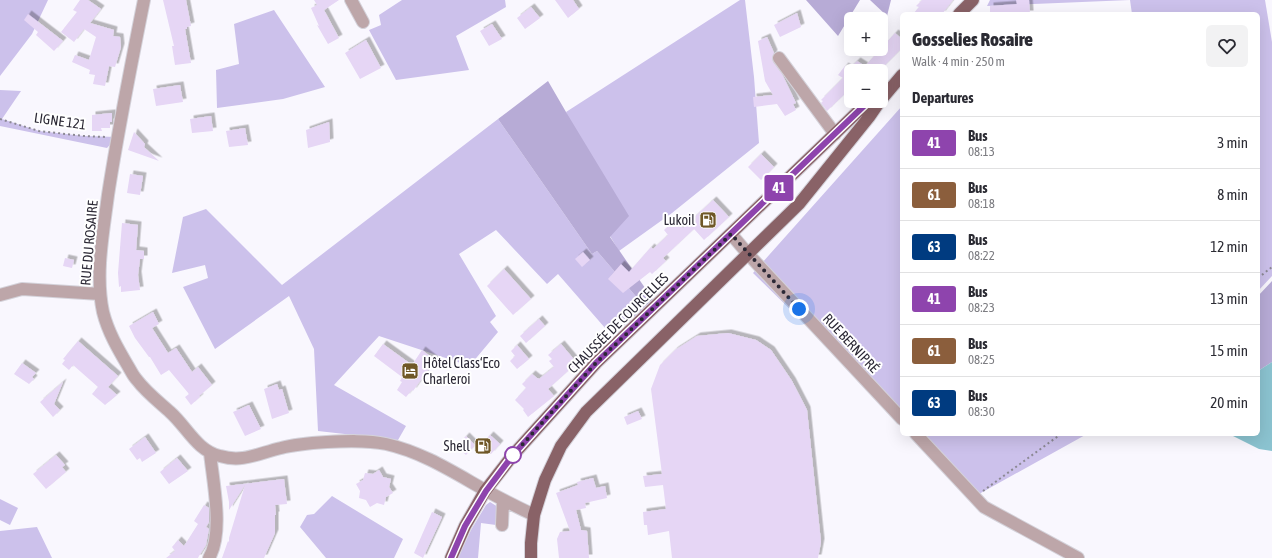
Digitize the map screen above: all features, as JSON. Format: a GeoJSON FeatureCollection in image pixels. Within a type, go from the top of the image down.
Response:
{"type":"FeatureCollection","features":[{"type":"Feature","properties":{"kind":"main road"},"geometry":{"type":"LineString","coordinates":[[961,12],[973,0]]}},
{"type":"Feature","properties":{"kind":"main road"},"geometry":{"type":"LineString","coordinates":[[888,82],[900,70]]}},
{"type":"Feature","properties":{"kind":"main road"},"geometry":{"type":"LineString","coordinates":[[888,92],[900,77]]}},
{"type":"Feature","properties":{"kind":"main road","name":"CHAUSSÉE DE COURCELLES"},"geometry":{"type":"LineString","coordinates":[[451,558],[465,526],[486,491],[513,455],[596,363],[862,108]]}},
{"type":"Feature","properties":{"kind":"main road"},"geometry":{"type":"LineString","coordinates":[[532,558],[531,543],[534,515],[545,480],[561,446],[586,412],[799,204],[875,108]]}},
{"type":"Feature","properties":{"kind":"main road"},"geometry":{"type":"LineString","coordinates":[[835,134],[844,148]]}},
{"type":"Feature","properties":{"kind":"street","name":"RUE DU ROSAIRE"},"geometry":{"type":"LineString","coordinates":[[144,0],[118,137],[102,237],[100,264],[100,294],[104,314],[118,349],[136,380],[177,418],[199,446],[218,456],[233,459],[250,457],[279,448],[300,444],[352,441],[385,444],[411,451],[447,468],[486,491],[534,515]]}},
{"type":"Feature","properties":{"kind":"street"},"geometry":{"type":"LineString","coordinates":[[351,0],[363,22]]}},
{"type":"Feature","properties":{"kind":"street"},"geometry":{"type":"LineString","coordinates":[[779,58],[835,134]]}},
{"type":"Feature","properties":{"kind":"street","name":"RUE BERNIPRÉ"},"geometry":{"type":"LineString","coordinates":[[731,234],[900,417]]}},
{"type":"Feature","properties":{"kind":"street"},"geometry":{"type":"LineString","coordinates":[[0,296],[22,288],[100,294]]}},
{"type":"Feature","properties":{"kind":"street"},"geometry":{"type":"LineString","coordinates":[[918,436],[984,508],[1077,558]]}},
{"type":"Feature","properties":{"kind":"street"},"geometry":{"type":"LineString","coordinates":[[209,558],[212,552],[217,526],[210,453]]}},
{"type":"Feature","properties":{"kind":"street"},"geometry":{"type":"LineString","coordinates":[[502,525],[503,500]]}},
{"type":"Feature","properties":{"kind":"path","name":"LIGNE 121"},"geometry":{"type":"LineString","coordinates":[[0,119],[39,131],[84,136],[118,137]]}},
{"type":"Feature","properties":{"kind":"path"},"geometry":{"type":"LineString","coordinates":[[1260,276],[1272,267]]}},
{"type":"Feature","properties":{"kind":"path"},"geometry":{"type":"LineString","coordinates":[[975,497],[1058,436]]}},
{"type":"Feature","properties":{"kind":"shaded area"},"geometry":{"type":"Polygon","coordinates":[[[0,0],[48,0],[32,34],[0,76],[0,0]]]}},
{"type":"Feature","properties":{"kind":"shaded area"},"geometry":{"type":"Polygon","coordinates":[[[402,0],[505,0],[506,7],[456,36],[469,70],[396,80],[369,30],[381,25],[379,15],[402,0]]]}},
{"type":"Feature","properties":{"kind":"shaded area"},"geometry":{"type":"Polygon","coordinates":[[[740,0],[745,0],[754,77],[759,143],[672,213],[619,251],[610,236],[566,112],[740,0]]]}},
{"type":"Feature","properties":{"kind":"shaded area"},"geometry":{"type":"Polygon","coordinates":[[[806,0],[860,0],[853,12],[844,12],[844,26],[838,36],[806,0]]]}},
{"type":"Feature","properties":{"kind":"shaded area"},"geometry":{"type":"Polygon","coordinates":[[[870,0],[891,0],[888,12],[883,12],[870,0]]]}},
{"type":"Feature","properties":{"kind":"shaded area"},"geometry":{"type":"Polygon","coordinates":[[[990,0],[1130,0],[987,6],[990,0]]]}},
{"type":"Feature","properties":{"kind":"shaded area"},"geometry":{"type":"Polygon","coordinates":[[[1130,0],[1265,0],[1272,42],[1272,276],[1260,289],[1260,12],[1132,12],[1130,0]]]}},
{"type":"Feature","properties":{"kind":"shaded area"},"geometry":{"type":"Polygon","coordinates":[[[274,10],[325,87],[283,99],[217,108],[216,70],[239,64],[234,24],[274,10]]]}},
{"type":"Feature","properties":{"kind":"shaded area"},"geometry":{"type":"Polygon","coordinates":[[[548,81],[629,216],[610,237],[654,301],[645,307],[597,251],[592,254],[498,119],[548,81]]]}},
{"type":"Feature","properties":{"kind":"shaded area"},"geometry":{"type":"Polygon","coordinates":[[[0,90],[21,91],[2,119],[39,131],[84,136],[117,137],[107,148],[0,126],[0,90]]]}},
{"type":"Feature","properties":{"kind":"shaded area"},"geometry":{"type":"Polygon","coordinates":[[[900,108],[900,417],[753,273],[900,108]]]}},
{"type":"Feature","properties":{"kind":"shaded area"},"geometry":{"type":"Polygon","coordinates":[[[498,119],[592,254],[597,251],[645,307],[612,336],[558,274],[547,284],[496,230],[459,254],[496,316],[490,322],[498,332],[472,363],[476,368],[379,336],[334,385],[406,426],[398,440],[318,431],[314,349],[289,296],[215,349],[183,287],[208,278],[205,265],[172,273],[183,217],[206,209],[282,285],[498,119]]]}},
{"type":"Feature","properties":{"kind":"shaded area"},"geometry":{"type":"Polygon","coordinates":[[[1272,281],[1272,362],[1260,370],[1260,294],[1272,281]]]}},
{"type":"Feature","properties":{"kind":"shaded area"},"geometry":{"type":"Polygon","coordinates":[[[919,436],[1083,436],[979,494],[919,436]]]}},
{"type":"Feature","properties":{"kind":"shaded area"},"geometry":{"type":"Polygon","coordinates":[[[332,496],[403,539],[394,558],[326,558],[300,527],[307,515],[314,514],[332,496]]]}},
{"type":"Feature","properties":{"kind":"shaded area"},"geometry":{"type":"Polygon","coordinates":[[[0,499],[18,508],[10,525],[0,520],[0,499]]]}},
{"type":"Feature","properties":{"kind":"shaded area"},"geometry":{"type":"Polygon","coordinates":[[[490,502],[498,507],[496,525],[481,523],[478,558],[458,558],[471,530],[486,505],[490,502]]]}},
{"type":"Feature","properties":{"kind":"shaded area"},"geometry":{"type":"Polygon","coordinates":[[[37,527],[52,558],[0,558],[0,531],[37,527]]]}},
{"type":"Feature","properties":{"kind":"water"},"geometry":{"type":"Polygon","coordinates":[[[1272,362],[1272,451],[1259,449],[1233,436],[1260,436],[1260,370],[1272,362]]]}},
{"type":"Feature","properties":{"kind":"building"},"geometry":{"type":"Polygon","coordinates":[[[80,0],[88,0],[101,9],[90,23],[114,30],[113,36],[120,37],[121,47],[115,67],[109,66],[105,86],[93,84],[95,75],[89,74],[90,70],[72,62],[75,55],[89,60],[96,37],[84,29],[74,42],[61,32],[77,12],[73,10],[80,0]]]}},
{"type":"Feature","properties":{"kind":"building"},"geometry":{"type":"Polygon","coordinates":[[[163,0],[186,0],[191,26],[185,29],[191,63],[175,65],[172,46],[174,46],[163,0]]]}},
{"type":"Feature","properties":{"kind":"building"},"geometry":{"type":"Polygon","coordinates":[[[314,0],[339,0],[324,10],[339,38],[328,44],[317,25],[319,26],[311,8],[317,5],[314,0]]]}},
{"type":"Feature","properties":{"kind":"building"},"geometry":{"type":"Polygon","coordinates":[[[555,0],[573,0],[579,9],[568,18],[555,0]]]}},
{"type":"Feature","properties":{"kind":"building"},"geometry":{"type":"Polygon","coordinates":[[[922,0],[953,0],[944,12],[915,12],[919,7],[916,6],[922,0]]]}},
{"type":"Feature","properties":{"kind":"building"},"geometry":{"type":"Polygon","coordinates":[[[1016,0],[1029,0],[1030,12],[990,12],[990,6],[1017,4],[1016,0]]]}},
{"type":"Feature","properties":{"kind":"building"},"geometry":{"type":"Polygon","coordinates":[[[531,7],[540,18],[525,29],[517,18],[531,7]]]}},
{"type":"Feature","properties":{"kind":"building"},"geometry":{"type":"Polygon","coordinates":[[[797,13],[801,27],[780,37],[774,25],[797,13]]]}},
{"type":"Feature","properties":{"kind":"building"},"geometry":{"type":"Polygon","coordinates":[[[28,14],[63,41],[54,51],[36,35],[38,32],[24,20],[28,14]]]}},
{"type":"Feature","properties":{"kind":"building"},"geometry":{"type":"Polygon","coordinates":[[[492,24],[502,39],[489,46],[480,31],[492,24]]]}},
{"type":"Feature","properties":{"kind":"building"},"geometry":{"type":"Polygon","coordinates":[[[895,33],[900,37],[900,50],[886,64],[867,64],[874,56],[888,56],[888,41],[895,33]]]}},
{"type":"Feature","properties":{"kind":"building"},"geometry":{"type":"Polygon","coordinates":[[[767,37],[774,53],[772,58],[773,62],[782,74],[796,103],[793,104],[796,110],[785,116],[777,104],[754,107],[753,97],[773,95],[765,81],[758,41],[767,37]]]}},
{"type":"Feature","properties":{"kind":"building"},"geometry":{"type":"Polygon","coordinates":[[[366,40],[381,68],[360,79],[345,53],[366,40]]]}},
{"type":"Feature","properties":{"kind":"building"},"geometry":{"type":"Polygon","coordinates":[[[857,61],[862,64],[854,64],[857,61]]]}},
{"type":"Feature","properties":{"kind":"building"},"geometry":{"type":"Polygon","coordinates":[[[844,67],[844,95],[827,111],[821,103],[823,101],[821,100],[843,78],[838,75],[844,67]]]}},
{"type":"Feature","properties":{"kind":"building"},"geometry":{"type":"Polygon","coordinates":[[[180,85],[183,102],[156,106],[153,89],[180,85]]]}},
{"type":"Feature","properties":{"kind":"building"},"geometry":{"type":"Polygon","coordinates":[[[112,113],[110,128],[101,128],[102,131],[92,131],[92,115],[112,113]]]}},
{"type":"Feature","properties":{"kind":"building"},"geometry":{"type":"Polygon","coordinates":[[[211,116],[213,131],[192,133],[190,119],[211,116]]]}},
{"type":"Feature","properties":{"kind":"building"},"geometry":{"type":"Polygon","coordinates":[[[329,122],[330,142],[308,148],[306,130],[329,122]]]}},
{"type":"Feature","properties":{"kind":"building"},"geometry":{"type":"Polygon","coordinates":[[[245,128],[248,145],[229,147],[226,131],[245,128]]]}},
{"type":"Feature","properties":{"kind":"building"},"geometry":{"type":"Polygon","coordinates":[[[134,132],[145,144],[144,147],[159,161],[128,150],[134,132]]]}},
{"type":"Feature","properties":{"kind":"building"},"geometry":{"type":"Polygon","coordinates":[[[761,154],[774,167],[761,180],[748,167],[761,154]]]}},
{"type":"Feature","properties":{"kind":"building"},"geometry":{"type":"Polygon","coordinates":[[[130,174],[143,176],[140,195],[127,193],[130,174]]]}},
{"type":"Feature","properties":{"kind":"building"},"geometry":{"type":"Polygon","coordinates":[[[713,200],[729,217],[704,240],[694,229],[663,258],[666,261],[652,274],[650,272],[623,293],[608,279],[621,264],[629,272],[651,247],[653,249],[668,235],[664,230],[675,219],[683,228],[713,200]]]}},
{"type":"Feature","properties":{"kind":"building"},"geometry":{"type":"Polygon","coordinates":[[[122,223],[138,225],[136,250],[144,251],[144,259],[140,259],[138,275],[140,290],[121,292],[121,286],[119,287],[118,273],[122,223]]]}},
{"type":"Feature","properties":{"kind":"building"},"geometry":{"type":"Polygon","coordinates":[[[583,252],[590,260],[582,267],[575,259],[583,252]]]}},
{"type":"Feature","properties":{"kind":"building"},"geometry":{"type":"Polygon","coordinates":[[[65,258],[74,260],[72,268],[63,266],[65,258]]]}},
{"type":"Feature","properties":{"kind":"building"},"geometry":{"type":"Polygon","coordinates":[[[504,269],[531,299],[513,315],[487,286],[504,269]]]}},
{"type":"Feature","properties":{"kind":"building"},"geometry":{"type":"Polygon","coordinates":[[[153,312],[159,324],[152,328],[168,353],[176,348],[192,372],[198,367],[212,385],[191,405],[185,397],[189,394],[169,370],[161,375],[150,357],[135,338],[129,326],[153,312]]]}},
{"type":"Feature","properties":{"kind":"building"},"geometry":{"type":"Polygon","coordinates":[[[539,319],[545,326],[526,343],[520,336],[539,319]]]}},
{"type":"Feature","properties":{"kind":"building"},"geometry":{"type":"Polygon","coordinates":[[[728,333],[756,340],[771,350],[792,381],[807,410],[821,542],[818,558],[672,558],[669,531],[648,535],[647,525],[644,525],[643,512],[666,509],[663,485],[645,487],[643,476],[662,474],[651,389],[660,365],[675,350],[697,336],[728,333]]]}},
{"type":"Feature","properties":{"kind":"building"},"geometry":{"type":"Polygon","coordinates":[[[78,341],[118,376],[108,387],[117,395],[105,405],[92,394],[98,387],[73,365],[69,370],[62,364],[65,360],[63,359],[78,341]]]}},
{"type":"Feature","properties":{"kind":"building","name":"Hôtel Class‘Eco Charleroi"},"geometry":{"type":"Polygon","coordinates":[[[383,344],[412,365],[422,350],[435,360],[413,391],[412,390],[406,397],[397,390],[402,382],[400,381],[402,377],[374,356],[383,344]]]}},
{"type":"Feature","properties":{"kind":"building"},"geometry":{"type":"Polygon","coordinates":[[[561,344],[577,363],[548,389],[554,396],[528,417],[523,410],[524,409],[515,400],[526,388],[522,384],[532,374],[539,379],[554,367],[549,361],[552,359],[548,355],[561,344]]]}},
{"type":"Feature","properties":{"kind":"building"},"geometry":{"type":"Polygon","coordinates":[[[517,345],[529,359],[517,369],[510,361],[515,356],[511,351],[517,345]]]}},
{"type":"Feature","properties":{"kind":"building"},"geometry":{"type":"Polygon","coordinates":[[[22,363],[36,373],[32,377],[34,379],[29,384],[14,374],[22,363]]]}},
{"type":"Feature","properties":{"kind":"building"},"geometry":{"type":"Polygon","coordinates":[[[63,382],[54,404],[60,410],[53,417],[40,402],[63,382]]]}},
{"type":"Feature","properties":{"kind":"building"},"geometry":{"type":"Polygon","coordinates":[[[277,384],[279,390],[282,389],[289,413],[272,419],[264,389],[277,384]]]}},
{"type":"Feature","properties":{"kind":"building"},"geometry":{"type":"Polygon","coordinates":[[[249,405],[261,429],[245,436],[233,412],[249,405]]]}},
{"type":"Feature","properties":{"kind":"building"},"geometry":{"type":"Polygon","coordinates":[[[638,411],[642,419],[627,425],[624,417],[638,411]]]}},
{"type":"Feature","properties":{"kind":"building"},"geometry":{"type":"Polygon","coordinates":[[[490,435],[500,444],[491,454],[481,445],[490,435]]]}},
{"type":"Feature","properties":{"kind":"building"},"geometry":{"type":"Polygon","coordinates":[[[466,436],[475,445],[466,455],[457,446],[466,436]]]}},
{"type":"Feature","properties":{"kind":"building"},"geometry":{"type":"Polygon","coordinates":[[[145,437],[156,453],[142,462],[140,458],[137,460],[129,449],[145,437]]]}},
{"type":"Feature","properties":{"kind":"building"},"geometry":{"type":"Polygon","coordinates":[[[56,455],[65,465],[62,467],[66,472],[46,489],[33,474],[56,455]]]}},
{"type":"Feature","properties":{"kind":"building"},"geometry":{"type":"Polygon","coordinates":[[[177,458],[188,471],[169,484],[160,472],[177,458]]]}},
{"type":"Feature","properties":{"kind":"building"},"geometry":{"type":"Polygon","coordinates":[[[379,470],[383,477],[391,479],[389,487],[393,493],[386,497],[384,505],[377,503],[370,507],[366,500],[359,498],[360,491],[356,484],[363,480],[365,473],[373,474],[379,470]]]}},
{"type":"Feature","properties":{"kind":"building"},"geometry":{"type":"Polygon","coordinates":[[[593,478],[596,488],[605,486],[607,498],[585,503],[586,508],[576,510],[581,530],[587,531],[589,558],[559,558],[557,539],[560,532],[570,531],[556,493],[578,485],[577,482],[593,478]]]}},
{"type":"Feature","properties":{"kind":"building"},"geometry":{"type":"Polygon","coordinates":[[[284,479],[287,504],[275,505],[275,533],[264,558],[222,558],[228,541],[229,542],[245,485],[229,510],[226,486],[284,479]]]}},
{"type":"Feature","properties":{"kind":"building"},"geometry":{"type":"Polygon","coordinates":[[[204,505],[209,508],[209,522],[206,527],[209,529],[206,545],[198,558],[166,558],[175,551],[172,547],[178,540],[184,546],[198,524],[194,521],[204,505]]]}},
{"type":"Feature","properties":{"kind":"building"},"geometry":{"type":"Polygon","coordinates":[[[432,512],[442,517],[423,558],[414,553],[432,512]]]}},
{"type":"Feature","properties":{"kind":"bus line","name":"41"},"geometry":{"type":"LineString","coordinates":[[451,558],[465,526],[486,491],[513,455],[596,363],[862,108]]}},
{"type":"Feature","properties":{"kind":"place","name":"Lukoil"},"geometry":{"type":"Point","coordinates":[708,220]}},
{"type":"Feature","properties":{"kind":"place","name":"Hôtel Class‘Eco Charleroi"},"geometry":{"type":"Point","coordinates":[410,371]}},
{"type":"Feature","properties":{"kind":"place","name":"Shell"},"geometry":{"type":"Point","coordinates":[483,446]}},
{"type":"Feature","properties":{"kind":"route"},"geometry":{"type":"LineString","coordinates":[[513,455],[596,363],[731,234],[799,309]]}}]}
